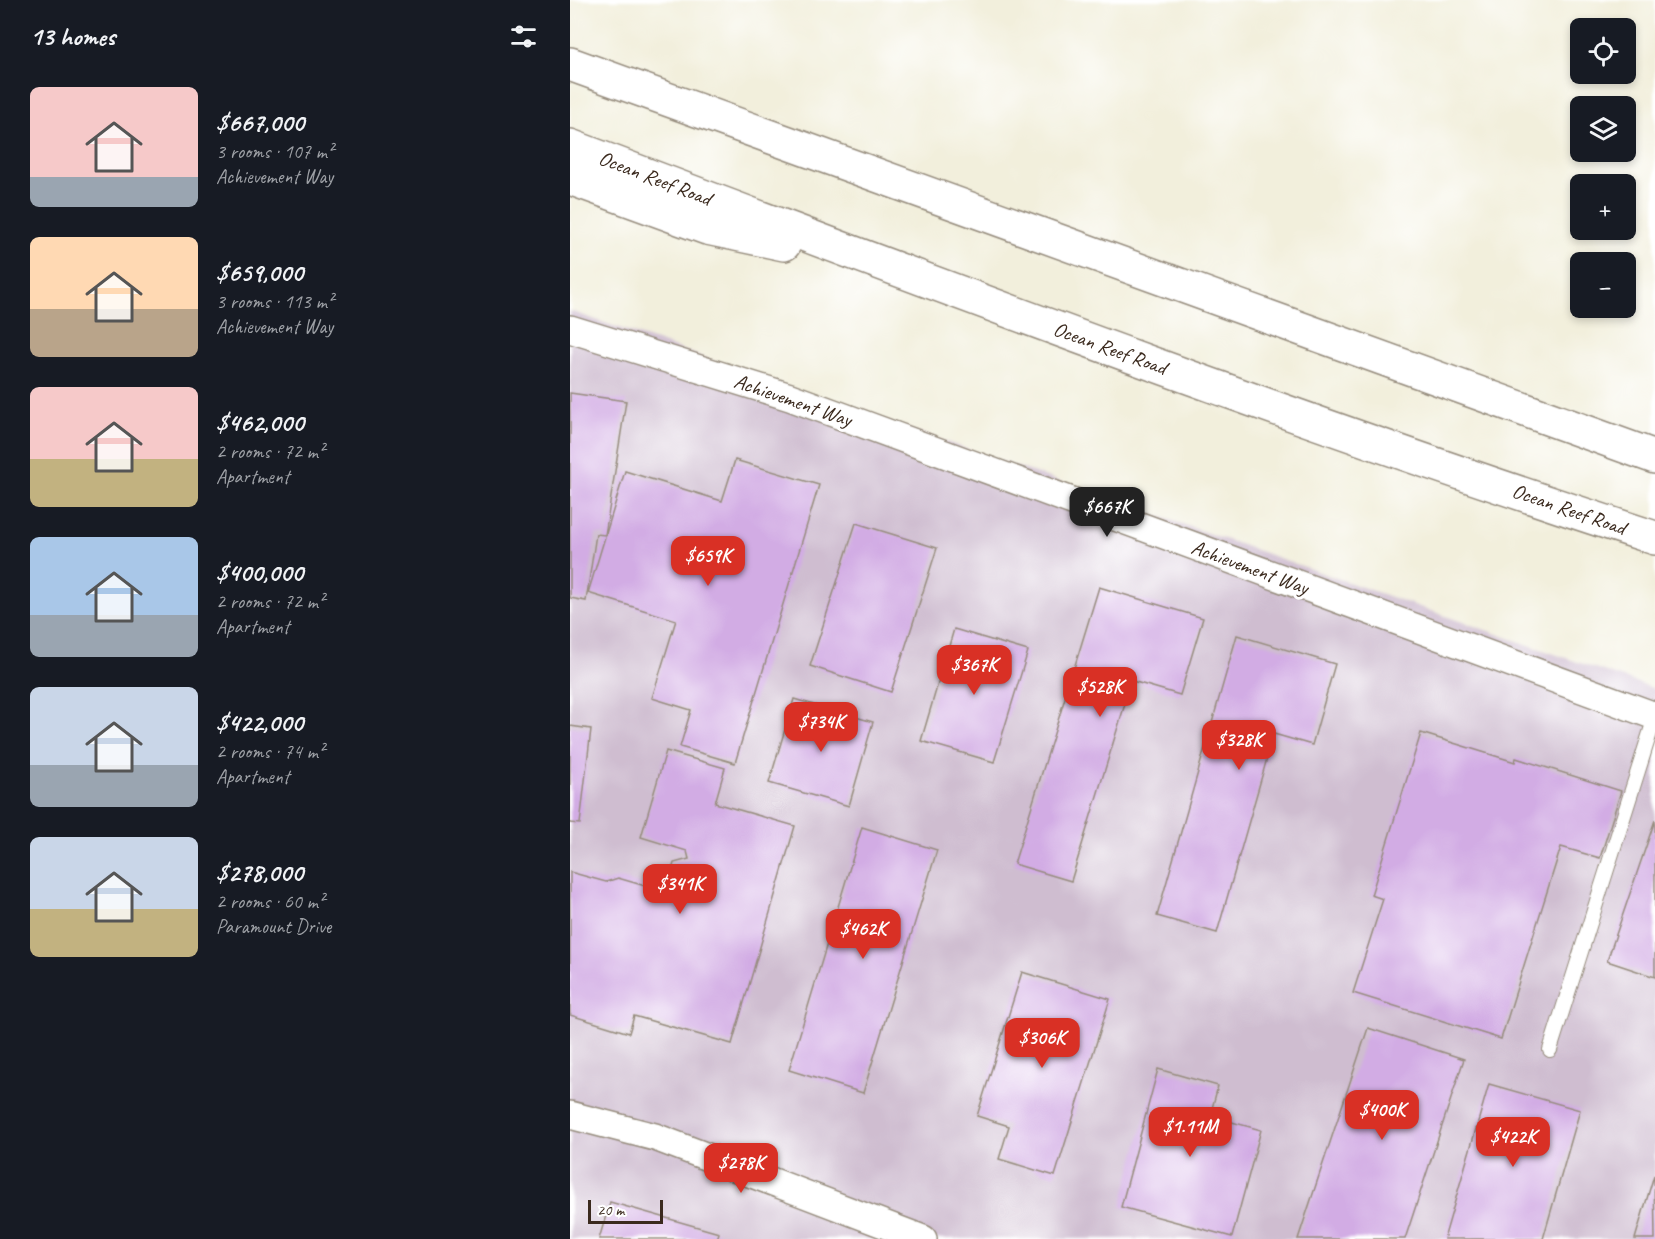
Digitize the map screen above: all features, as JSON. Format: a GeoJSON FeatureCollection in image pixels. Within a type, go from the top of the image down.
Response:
{"type":"FeatureCollection","features":[{"type":"Feature","properties":{"kind":"main road"},"geometry":{"type":"LineString","coordinates":[[570,64],[1655,457]]}},
{"type":"Feature","properties":{"kind":"main road","name":"Ocean Reef Road"},"geometry":{"type":"LineString","coordinates":[[570,146],[883,265],[1253,401],[1655,538]]}},
{"type":"Feature","properties":{"kind":"main road"},"geometry":{"type":"LineString","coordinates":[[570,178],[707,228],[883,265]]}},
{"type":"Feature","properties":{"kind":"street","name":"Achievement Way"},"geometry":{"type":"LineString","coordinates":[[570,329],[790,397],[1655,716]]}},
{"type":"Feature","properties":{"kind":"street"},"geometry":{"type":"LineString","coordinates":[[570,1115],[655,1137],[923,1239]]}},
{"type":"Feature","properties":{"kind":"lane"},"geometry":{"type":"LineString","coordinates":[[1550,1050],[1655,716]]}},
{"type":"Feature","properties":{"kind":"shaded area"},"geometry":{"type":"Polygon","coordinates":[[[570,311],[1655,689],[1655,1239],[570,1239],[570,311]]]}},
{"type":"Feature","properties":{"kind":"building"},"geometry":{"type":"Polygon","coordinates":[[[570,393],[626,401],[605,535],[596,534],[586,601],[570,598],[570,393]]]}},
{"type":"Feature","properties":{"kind":"building"},"geometry":{"type":"Polygon","coordinates":[[[735,460],[819,485],[735,763],[680,747],[691,710],[652,698],[676,620],[588,593],[625,471],[722,501],[735,460]]]}},
{"type":"Feature","properties":{"kind":"building"},"geometry":{"type":"Polygon","coordinates":[[[856,523],[937,548],[891,692],[810,666],[856,523]]]}},
{"type":"Feature","properties":{"kind":"building"},"geometry":{"type":"Polygon","coordinates":[[[1099,587],[1203,618],[1180,695],[1132,681],[1071,881],[1014,864],[1099,587]]]}},
{"type":"Feature","properties":{"kind":"building"},"geometry":{"type":"Polygon","coordinates":[[[954,629],[1028,651],[994,762],[921,741],[954,629]]]}},
{"type":"Feature","properties":{"kind":"building"},"geometry":{"type":"Polygon","coordinates":[[[1237,635],[1335,664],[1312,745],[1274,734],[1217,933],[1157,916],[1237,635]]]}},
{"type":"Feature","properties":{"kind":"building"},"geometry":{"type":"Polygon","coordinates":[[[794,699],[873,722],[849,806],[769,783],[794,699]]]}},
{"type":"Feature","properties":{"kind":"building"},"geometry":{"type":"Polygon","coordinates":[[[570,726],[591,729],[580,824],[570,823],[570,726]]]}},
{"type":"Feature","properties":{"kind":"building"},"geometry":{"type":"Polygon","coordinates":[[[1421,733],[1515,762],[1516,758],[1621,791],[1600,858],[1561,847],[1501,1039],[1353,993],[1383,899],[1371,895],[1421,733]]]}},
{"type":"Feature","properties":{"kind":"building"},"geometry":{"type":"Polygon","coordinates":[[[666,751],[725,768],[715,803],[795,826],[732,1044],[634,1016],[629,1033],[570,1015],[570,872],[606,882],[618,878],[666,892],[674,863],[689,859],[687,851],[641,837],[666,751]]]}},
{"type":"Feature","properties":{"kind":"building"},"geometry":{"type":"Polygon","coordinates":[[[1655,820],[1655,977],[1607,961],[1655,820]]]}},
{"type":"Feature","properties":{"kind":"building"},"geometry":{"type":"Polygon","coordinates":[[[862,827],[937,850],[863,1093],[789,1070],[862,827]]]}},
{"type":"Feature","properties":{"kind":"building"},"geometry":{"type":"Polygon","coordinates":[[[1022,972],[1110,999],[1055,1176],[999,1159],[1009,1126],[977,1116],[1022,972]]]}},
{"type":"Feature","properties":{"kind":"building"},"geometry":{"type":"Polygon","coordinates":[[[1368,1028],[1464,1059],[1405,1239],[1298,1239],[1368,1028]]]}},
{"type":"Feature","properties":{"kind":"building"},"geometry":{"type":"Polygon","coordinates":[[[1158,1069],[1218,1086],[1210,1116],[1261,1130],[1232,1237],[1121,1207],[1158,1069]]]}},
{"type":"Feature","properties":{"kind":"building"},"geometry":{"type":"Polygon","coordinates":[[[1489,1084],[1580,1110],[1543,1239],[1444,1239],[1489,1084]]]}},
{"type":"Feature","properties":{"kind":"building"},"geometry":{"type":"Polygon","coordinates":[[[1654,1175],[1655,1239],[1635,1239],[1654,1175]]]}},
{"type":"Feature","properties":{"kind":"building"},"geometry":{"type":"Polygon","coordinates":[[[610,1202],[719,1233],[717,1239],[599,1239],[610,1202]]]}}]}
